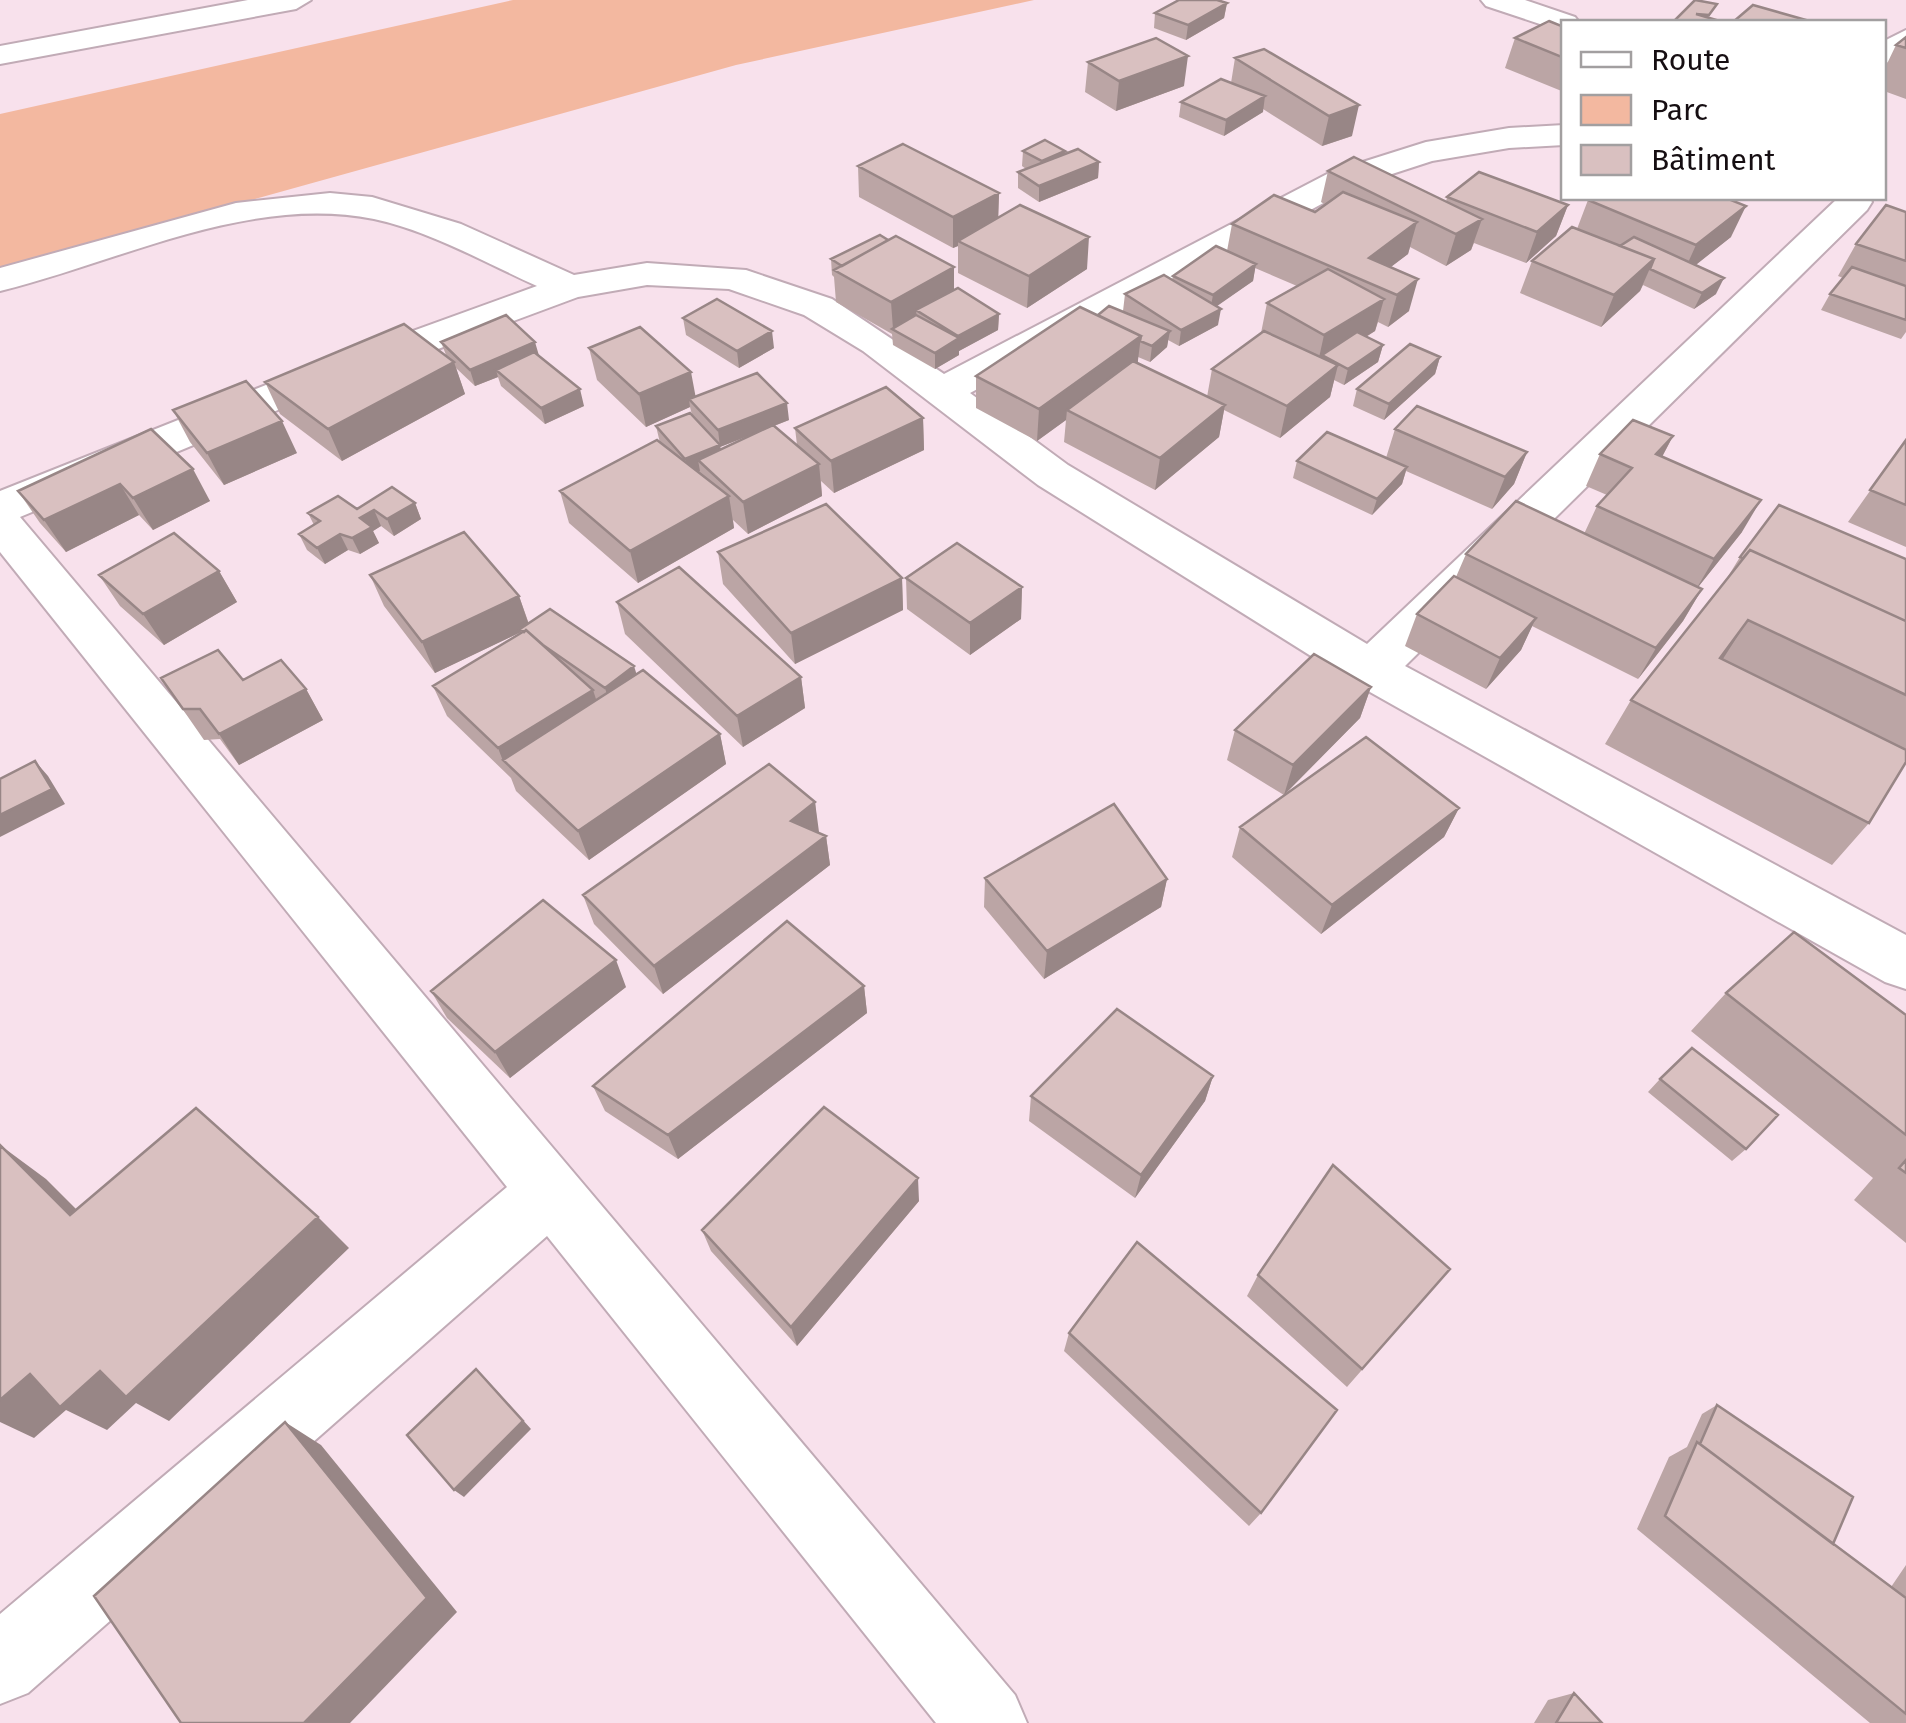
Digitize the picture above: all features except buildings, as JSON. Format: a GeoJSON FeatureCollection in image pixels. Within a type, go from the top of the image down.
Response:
{"type":"FeatureCollection","features":[{"type":"Feature","properties":{"kind":"street"},"geometry":{"type":"LineString","coordinates":[[0,54],[296,0]]}},
{"type":"Feature","properties":{"kind":"street"},"geometry":{"type":"LineString","coordinates":[[1496,0],[1561,23]]}},
{"type":"Feature","properties":{"kind":"street"},"geometry":{"type":"LineString","coordinates":[[941,392],[1343,179],[1426,152],[1509,138],[1561,135]]}},
{"type":"Feature","properties":{"kind":"street"},"geometry":{"type":"LineString","coordinates":[[0,280],[222,218],[306,204],[368,207],[420,221],[570,288]]}},
{"type":"Feature","properties":{"kind":"street"},"geometry":{"type":"LineString","coordinates":[[1371,670],[1861,204]]}},
{"type":"Feature","properties":{"kind":"street"},"geometry":{"type":"LineString","coordinates":[[0,508],[300,386],[570,288],[647,274],[733,278],[818,306],[877,343],[1053,475],[1371,670],[1906,964]]}},
{"type":"Feature","properties":{"kind":"street"},"geometry":{"type":"LineString","coordinates":[[0,522],[987,1723]]}},
{"type":"Feature","properties":{"kind":"street"},"geometry":{"type":"LineString","coordinates":[[0,1665],[552,1190]]}},
{"type":"Feature","properties":{"kind":"green space"},"geometry":{"type":"Polygon","coordinates":[[[513,0],[1034,0],[736,65],[0,270],[0,114],[513,0]]]}}]}
